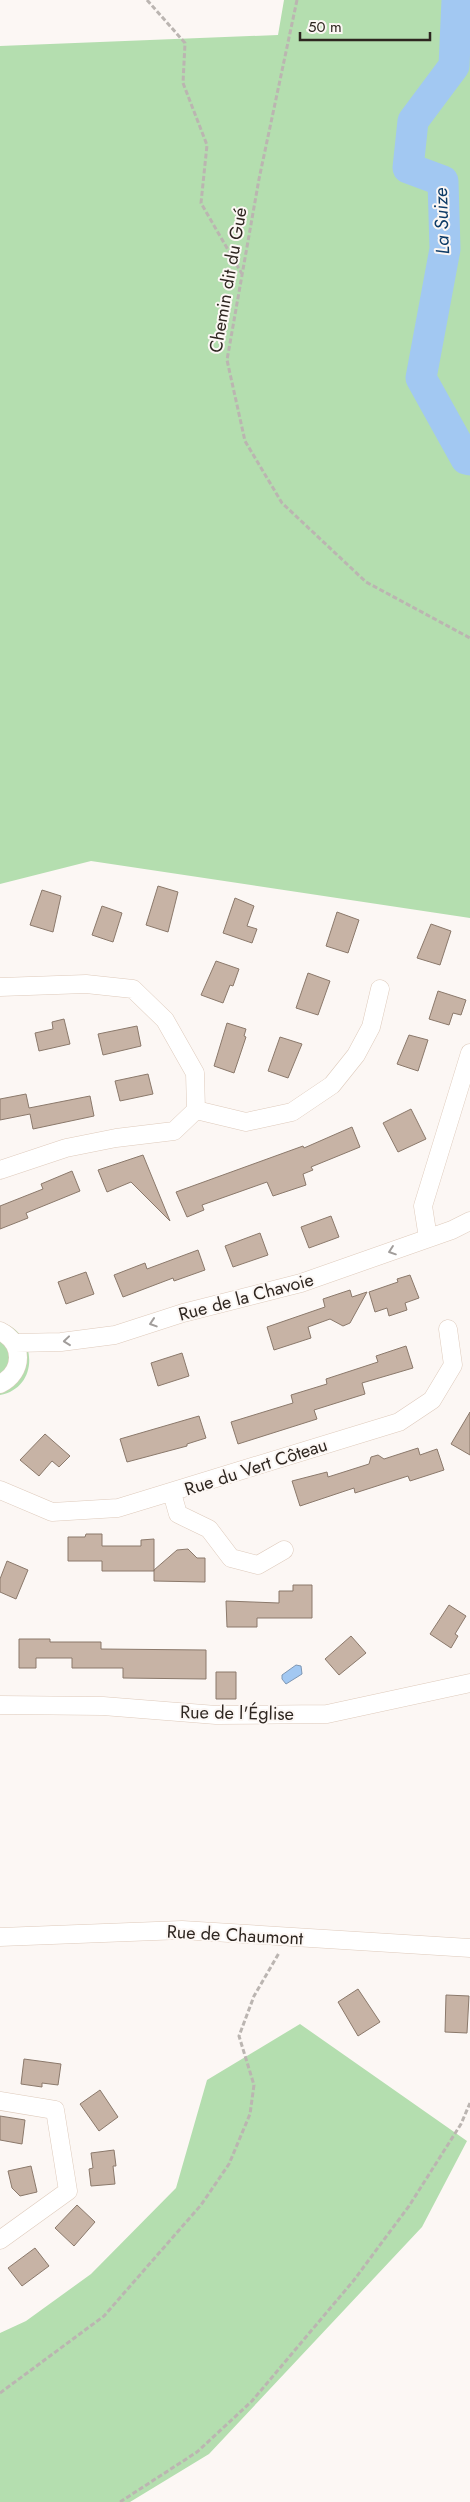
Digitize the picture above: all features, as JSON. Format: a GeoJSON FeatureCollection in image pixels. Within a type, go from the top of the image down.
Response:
{"type":"FeatureCollection","features":[{"type":"Feature","properties":{"kind":"street"},"geometry":{"type":"LineString","coordinates":[[0,987],[86,984],[133,990],[165,1020],[195,1073],[196,1110],[174,1131],[116,1138],[66,1148],[0,1170]]}},
{"type":"Feature","properties":{"kind":"street"},"geometry":{"type":"LineString","coordinates":[[196,1110],[246,1122],[292,1112],[332,1085],[356,1055],[371,1027],[380,989]]}},
{"type":"Feature","properties":{"kind":"street"},"geometry":{"type":"LineString","coordinates":[[428,1238],[423,1206],[470,1053]]}},
{"type":"Feature","properties":{"kind":"street","name":"Rue de la Chavoie"},"geometry":{"type":"LineString","coordinates":[[15,1343],[61,1342],[115,1335],[183,1314],[301,1283],[428,1238],[470,1220]]}},
{"type":"Feature","properties":{"kind":"street","name":"Rue du Vert Côteau"},"geometry":{"type":"LineString","coordinates":[[0,1490],[52,1512],[118,1508],[399,1422],[432,1400],[453,1365],[448,1329]]}},
{"type":"Feature","properties":{"kind":"street"},"geometry":{"type":"LineString","coordinates":[[0,1331],[15,1343],[19,1362],[16,1371],[0,1386]]}},
{"type":"Feature","properties":{"kind":"street"},"geometry":{"type":"LineString","coordinates":[[172,1493],[178,1514],[209,1529],[231,1558],[258,1565],[284,1550]]}},
{"type":"Feature","properties":{"kind":"street","name":"Rue de l'Église"},"geometry":{"type":"LineString","coordinates":[[0,1705],[103,1706],[216,1715],[327,1714],[470,1683]]}},
{"type":"Feature","properties":{"kind":"street","name":"Rue de Chaumont"},"geometry":{"type":"LineString","coordinates":[[0,1937],[182,1930],[470,1948]]}},
{"type":"Feature","properties":{"kind":"street"},"geometry":{"type":"LineString","coordinates":[[0,2101],[56,2110],[68,2191],[0,2240]]}},
{"type":"Feature","properties":{"kind":"path"},"geometry":{"type":"LineString","coordinates":[[147,0],[185,43],[183,83],[207,145],[201,203],[242,274]]}},
{"type":"Feature","properties":{"kind":"path","name":"Chemin dit du Gué"},"geometry":{"type":"LineString","coordinates":[[297,0],[259,179],[227,360],[245,441],[282,503],[366,582],[470,638]]}},
{"type":"Feature","properties":{"kind":"path"},"geometry":{"type":"LineString","coordinates":[[0,2392],[104,2316],[202,2205],[229,2164],[250,2114],[254,2086],[239,2036],[254,1996],[288,1938]]}},
{"type":"Feature","properties":{"kind":"path"},"geometry":{"type":"LineString","coordinates":[[120,2502],[197,2452],[252,2401],[354,2280],[409,2206],[461,2124],[470,2103]]}},
{"type":"Feature","properties":{"kind":"green space"},"geometry":{"type":"Polygon","coordinates":[[[284,0],[470,0],[470,918],[91,861],[0,884],[0,46],[278,35],[284,0]]]}},
{"type":"Feature","properties":{"kind":"green space"},"geometry":{"type":"Polygon","coordinates":[[[0,1322],[13,1328],[22,1337],[27,1348],[29,1360],[28,1371],[22,1382],[13,1390],[0,1395],[0,1322]]]}},
{"type":"Feature","properties":{"kind":"green space"},"geometry":{"type":"Polygon","coordinates":[[[300,2024],[467,2141],[422,2227],[209,2454],[130,2502],[0,2502],[0,2333],[26,2321],[91,2274],[176,2188],[207,2080],[300,2024]]]}},
{"type":"Feature","properties":{"kind":"water"},"geometry":{"type":"Polygon","coordinates":[[[296,1665],[301,1666],[302,1674],[286,1684],[282,1679],[282,1675],[296,1665]]]}},
{"type":"Feature","properties":{"kind":"building"},"geometry":{"type":"Polygon","coordinates":[[[158,886],[178,892],[168,932],[146,925],[158,886]]]}},
{"type":"Feature","properties":{"kind":"building"},"geometry":{"type":"Polygon","coordinates":[[[42,890],[61,896],[53,932],[30,925],[42,890]]]}},
{"type":"Feature","properties":{"kind":"building"},"geometry":{"type":"Polygon","coordinates":[[[235,898],[254,906],[247,926],[257,929],[252,943],[223,933],[235,898]]]}},
{"type":"Feature","properties":{"kind":"building"},"geometry":{"type":"Polygon","coordinates":[[[102,906],[122,913],[113,942],[92,935],[102,906]]]}},
{"type":"Feature","properties":{"kind":"building"},"geometry":{"type":"Polygon","coordinates":[[[337,912],[359,920],[348,953],[326,946],[337,912]]]}},
{"type":"Feature","properties":{"kind":"building"},"geometry":{"type":"Polygon","coordinates":[[[431,924],[451,931],[440,965],[417,958],[431,924]]]}},
{"type":"Feature","properties":{"kind":"building"},"geometry":{"type":"Polygon","coordinates":[[[216,961],[239,969],[233,986],[230,985],[223,1003],[201,995],[216,961]]]}},
{"type":"Feature","properties":{"kind":"building"},"geometry":{"type":"Polygon","coordinates":[[[308,973],[330,981],[318,1015],[296,1008],[308,973]]]}},
{"type":"Feature","properties":{"kind":"building"},"geometry":{"type":"Polygon","coordinates":[[[438,991],[466,1000],[461,1015],[453,1013],[449,1025],[429,1019],[438,991]]]}},
{"type":"Feature","properties":{"kind":"building"},"geometry":{"type":"Polygon","coordinates":[[[64,1019],[70,1044],[39,1051],[35,1033],[53,1029],[52,1022],[64,1019]]]}},
{"type":"Feature","properties":{"kind":"building"},"geometry":{"type":"Polygon","coordinates":[[[227,1023],[246,1029],[244,1036],[246,1037],[234,1073],[214,1066],[227,1023]]]}},
{"type":"Feature","properties":{"kind":"building"},"geometry":{"type":"Polygon","coordinates":[[[137,1026],[141,1046],[103,1055],[98,1034],[137,1026]]]}},
{"type":"Feature","properties":{"kind":"building"},"geometry":{"type":"Polygon","coordinates":[[[409,1035],[428,1040],[418,1071],[397,1064],[409,1035]]]}},
{"type":"Feature","properties":{"kind":"building"},"geometry":{"type":"Polygon","coordinates":[[[280,1037],[302,1044],[288,1078],[268,1071],[280,1037]]]}},
{"type":"Feature","properties":{"kind":"building"},"geometry":{"type":"Polygon","coordinates":[[[148,1074],[153,1094],[120,1101],[115,1081],[148,1074]]]}},
{"type":"Feature","properties":{"kind":"building"},"geometry":{"type":"Polygon","coordinates":[[[26,1094],[29,1108],[90,1096],[94,1116],[33,1129],[30,1114],[0,1120],[0,1099],[26,1094]]]}},
{"type":"Feature","properties":{"kind":"building"},"geometry":{"type":"Polygon","coordinates":[[[411,1109],[426,1139],[398,1152],[383,1123],[411,1109]]]}},
{"type":"Feature","properties":{"kind":"building"},"geometry":{"type":"Polygon","coordinates":[[[352,1127],[360,1147],[311,1167],[313,1170],[303,1174],[306,1185],[273,1196],[267,1182],[202,1205],[204,1210],[187,1217],[176,1192],[303,1146],[304,1148],[352,1127]]]}},
{"type":"Feature","properties":{"kind":"building"},"geometry":{"type":"Polygon","coordinates":[[[143,1155],[170,1221],[131,1182],[107,1192],[98,1170],[143,1155]]]}},
{"type":"Feature","properties":{"kind":"building"},"geometry":{"type":"Polygon","coordinates":[[[72,1171],[80,1191],[26,1213],[28,1218],[0,1229],[0,1206],[43,1189],[41,1184],[72,1171]]]}},
{"type":"Feature","properties":{"kind":"building"},"geometry":{"type":"Polygon","coordinates":[[[331,1216],[339,1237],[309,1248],[301,1227],[331,1216]]]}},
{"type":"Feature","properties":{"kind":"building"},"geometry":{"type":"Polygon","coordinates":[[[260,1233],[268,1255],[233,1267],[225,1246],[260,1233]]]}},
{"type":"Feature","properties":{"kind":"building"},"geometry":{"type":"Polygon","coordinates":[[[198,1250],[205,1270],[174,1281],[173,1278],[123,1297],[114,1275],[145,1263],[147,1269],[198,1250]]]}},
{"type":"Feature","properties":{"kind":"building"},"geometry":{"type":"Polygon","coordinates":[[[86,1272],[94,1294],[66,1304],[58,1282],[86,1272]]]}},
{"type":"Feature","properties":{"kind":"building"},"geometry":{"type":"Polygon","coordinates":[[[410,1275],[419,1298],[405,1303],[407,1310],[389,1316],[387,1308],[375,1312],[369,1292],[398,1282],[397,1279],[410,1275]]]}},
{"type":"Feature","properties":{"kind":"building"},"geometry":{"type":"Polygon","coordinates":[[[350,1290],[352,1297],[367,1292],[350,1323],[343,1326],[330,1319],[308,1327],[311,1338],[274,1350],[267,1327],[325,1307],[323,1299],[350,1290]]]}},
{"type":"Feature","properties":{"kind":"building"},"geometry":{"type":"Polygon","coordinates":[[[406,1346],[413,1368],[362,1383],[365,1394],[314,1410],[317,1419],[238,1444],[231,1422],[293,1403],[291,1395],[327,1384],[326,1379],[378,1362],[376,1356],[406,1346]]]}},
{"type":"Feature","properties":{"kind":"building"},"geometry":{"type":"Polygon","coordinates":[[[182,1353],[189,1376],[158,1386],[151,1363],[182,1353]]]}},
{"type":"Feature","properties":{"kind":"building"},"geometry":{"type":"Polygon","coordinates":[[[470,1412],[470,1455],[451,1444],[470,1412]]]}},
{"type":"Feature","properties":{"kind":"building"},"geometry":{"type":"Polygon","coordinates":[[[199,1416],[206,1438],[187,1444],[187,1446],[127,1462],[120,1439],[199,1416]]]}},
{"type":"Feature","properties":{"kind":"building"},"geometry":{"type":"Polygon","coordinates":[[[45,1434],[70,1456],[59,1467],[52,1461],[39,1476],[20,1460],[45,1434]]]}},
{"type":"Feature","properties":{"kind":"building"},"geometry":{"type":"Polygon","coordinates":[[[418,1448],[420,1455],[437,1449],[444,1470],[410,1481],[408,1476],[355,1493],[354,1488],[300,1506],[292,1481],[327,1472],[328,1477],[369,1464],[371,1457],[378,1455],[384,1459],[418,1448]]]}},
{"type":"Feature","properties":{"kind":"building"},"geometry":{"type":"Polygon","coordinates":[[[86,1534],[102,1534],[102,1546],[141,1546],[141,1540],[154,1539],[154,1571],[102,1571],[102,1561],[68,1561],[68,1537],[85,1537],[86,1534]]]}},
{"type":"Feature","properties":{"kind":"building"},"geometry":{"type":"Polygon","coordinates":[[[188,1549],[197,1558],[205,1558],[205,1582],[154,1581],[154,1570],[177,1550],[188,1549]]]}},
{"type":"Feature","properties":{"kind":"building"},"geometry":{"type":"Polygon","coordinates":[[[7,1561],[28,1570],[16,1599],[0,1592],[0,1579],[7,1561]]]}},
{"type":"Feature","properties":{"kind":"building"},"geometry":{"type":"Polygon","coordinates":[[[293,1585],[312,1585],[312,1618],[257,1618],[257,1627],[227,1627],[226,1601],[279,1603],[279,1591],[293,1591],[293,1585]]]}},
{"type":"Feature","properties":{"kind":"building"},"geometry":{"type":"Polygon","coordinates":[[[449,1605],[466,1616],[455,1634],[458,1636],[451,1648],[430,1634],[449,1605]]]}},
{"type":"Feature","properties":{"kind":"building"},"geometry":{"type":"Polygon","coordinates":[[[351,1636],[366,1653],[339,1675],[325,1659],[351,1636]]]}},
{"type":"Feature","properties":{"kind":"building"},"geometry":{"type":"Polygon","coordinates":[[[19,1639],[50,1639],[50,1642],[101,1642],[101,1649],[206,1650],[206,1679],[123,1678],[123,1668],[72,1668],[72,1658],[36,1658],[36,1668],[19,1668],[19,1639]]]}},
{"type":"Feature","properties":{"kind":"building"},"geometry":{"type":"Polygon","coordinates":[[[216,1672],[236,1672],[236,1699],[216,1699],[216,1672]]]}},
{"type":"Feature","properties":{"kind":"building"},"geometry":{"type":"Polygon","coordinates":[[[358,1989],[380,2022],[358,2036],[338,2002],[358,1989]]]}},
{"type":"Feature","properties":{"kind":"building"},"geometry":{"type":"Polygon","coordinates":[[[446,1995],[469,1996],[467,2033],[445,2032],[446,1995]]]}},
{"type":"Feature","properties":{"kind":"building"},"geometry":{"type":"Polygon","coordinates":[[[24,2059],[61,2064],[58,2085],[42,2083],[42,2087],[21,2084],[24,2059]]]}},
{"type":"Feature","properties":{"kind":"building"},"geometry":{"type":"Polygon","coordinates":[[[100,2090],[118,2117],[99,2131],[80,2104],[100,2090]]]}},
{"type":"Feature","properties":{"kind":"building"},"geometry":{"type":"Polygon","coordinates":[[[0,2116],[25,2120],[22,2144],[0,2140],[0,2116]]]}},
{"type":"Feature","properties":{"kind":"building"},"geometry":{"type":"Polygon","coordinates":[[[114,2150],[116,2166],[113,2166],[115,2184],[91,2186],[89,2169],[93,2168],[91,2153],[114,2150]]]}},
{"type":"Feature","properties":{"kind":"building"},"geometry":{"type":"Polygon","coordinates":[[[31,2166],[37,2192],[20,2196],[12,2188],[8,2171],[31,2166]]]}},
{"type":"Feature","properties":{"kind":"building"},"geometry":{"type":"Polygon","coordinates":[[[77,2205],[95,2222],[74,2246],[55,2228],[77,2205]]]}},
{"type":"Feature","properties":{"kind":"building"},"geometry":{"type":"Polygon","coordinates":[[[35,2248],[49,2266],[22,2286],[8,2268],[35,2248]]]}},
{"type":"Feature","properties":{"kind":"waterway","name":"La Suize"},"geometry":{"type":"LineString","coordinates":[[457,0],[454,66],[413,121],[408,168],[443,181],[445,249],[421,378],[466,459],[470,460]]}}]}
